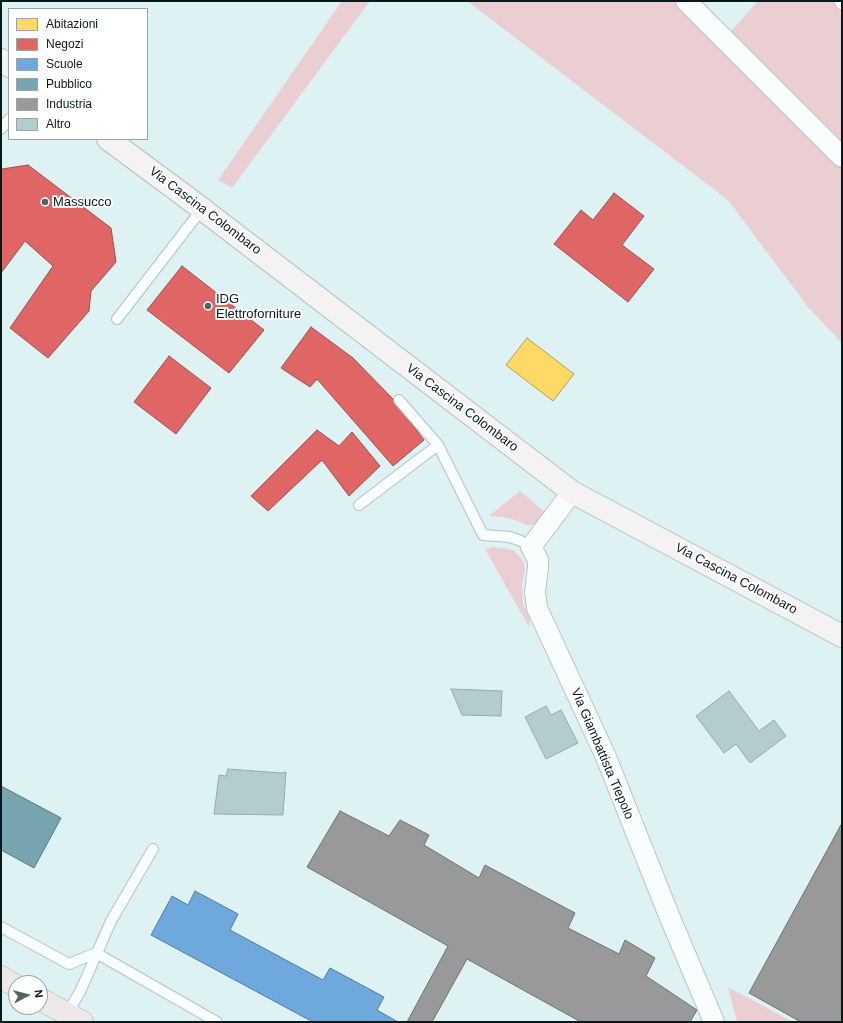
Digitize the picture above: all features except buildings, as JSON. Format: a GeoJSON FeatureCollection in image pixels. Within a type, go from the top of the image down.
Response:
{"type":"FeatureCollection","features":[{"type":"Feature","properties":{"kind":"main road","name":"Via Cascina Colombaro"},"geometry":{"type":"LineString","coordinates":[[109,140],[572,492],[842,636]]}},
{"type":"Feature","properties":{"kind":"main road"},"geometry":{"type":"LineString","coordinates":[[48,1003],[75,1018]]}},
{"type":"Feature","properties":{"kind":"street"},"geometry":{"type":"LineString","coordinates":[[686,1],[842,157]]}},
{"type":"Feature","properties":{"kind":"street"},"geometry":{"type":"LineString","coordinates":[[531,547],[572,492]]}},
{"type":"Feature","properties":{"kind":"street","name":"Via Giambattista Tiepolo"},"geometry":{"type":"LineString","coordinates":[[531,547],[538,560],[535,592],[537,608],[606,757],[665,906],[714,1022]]}},
{"type":"Feature","properties":{"kind":"lane"},"geometry":{"type":"LineString","coordinates":[[839,1],[842,5]]}},
{"type":"Feature","properties":{"kind":"lane"},"geometry":{"type":"LineString","coordinates":[[1,129],[8,120]]}},
{"type":"Feature","properties":{"kind":"lane"},"geometry":{"type":"LineString","coordinates":[[117,319],[202,209]]}},
{"type":"Feature","properties":{"kind":"lane"},"geometry":{"type":"LineString","coordinates":[[399,400],[438,445],[483,536],[510,537],[531,547]]}},
{"type":"Feature","properties":{"kind":"lane"},"geometry":{"type":"LineString","coordinates":[[359,505],[438,445]]}},
{"type":"Feature","properties":{"kind":"lane"},"geometry":{"type":"LineString","coordinates":[[75,1018],[80,992],[96,953],[111,921],[153,849]]}},
{"type":"Feature","properties":{"kind":"lane"},"geometry":{"type":"LineString","coordinates":[[1,927],[69,964],[96,953]]}},
{"type":"Feature","properties":{"kind":"lane"},"geometry":{"type":"LineString","coordinates":[[96,953],[217,1022]]}},
{"type":"Feature","properties":{"kind":"shaded area"},"geometry":{"type":"Polygon","coordinates":[[[342,1],[370,1],[232,188],[218,180],[342,1]]]}},
{"type":"Feature","properties":{"kind":"shaded area"},"geometry":{"type":"Polygon","coordinates":[[[467,1],[702,1],[731,31],[758,1],[842,1],[842,343],[808,307],[728,200],[467,1]]]}},
{"type":"Feature","properties":{"kind":"shaded area"},"geometry":{"type":"Polygon","coordinates":[[[520,491],[546,513],[537,524],[527,525],[515,520],[489,516],[520,491]]]}},
{"type":"Feature","properties":{"kind":"shaded area"},"geometry":{"type":"Polygon","coordinates":[[[493,547],[513,550],[521,558],[524,564],[525,571],[522,585],[523,604],[530,619],[529,627],[485,549],[493,547]]]}},
{"type":"Feature","properties":{"kind":"shaded area"},"geometry":{"type":"Polygon","coordinates":[[[728,987],[793,1022],[737,1022],[728,987]]]}},
{"type":"Feature","properties":{"kind":"place","name":"Massucco"},"geometry":{"type":"Point","coordinates":[45,202]}},
{"type":"Feature","properties":{"kind":"place","name":"IDG Elettroforniture"},"geometry":{"type":"Point","coordinates":[208,306]}}]}
